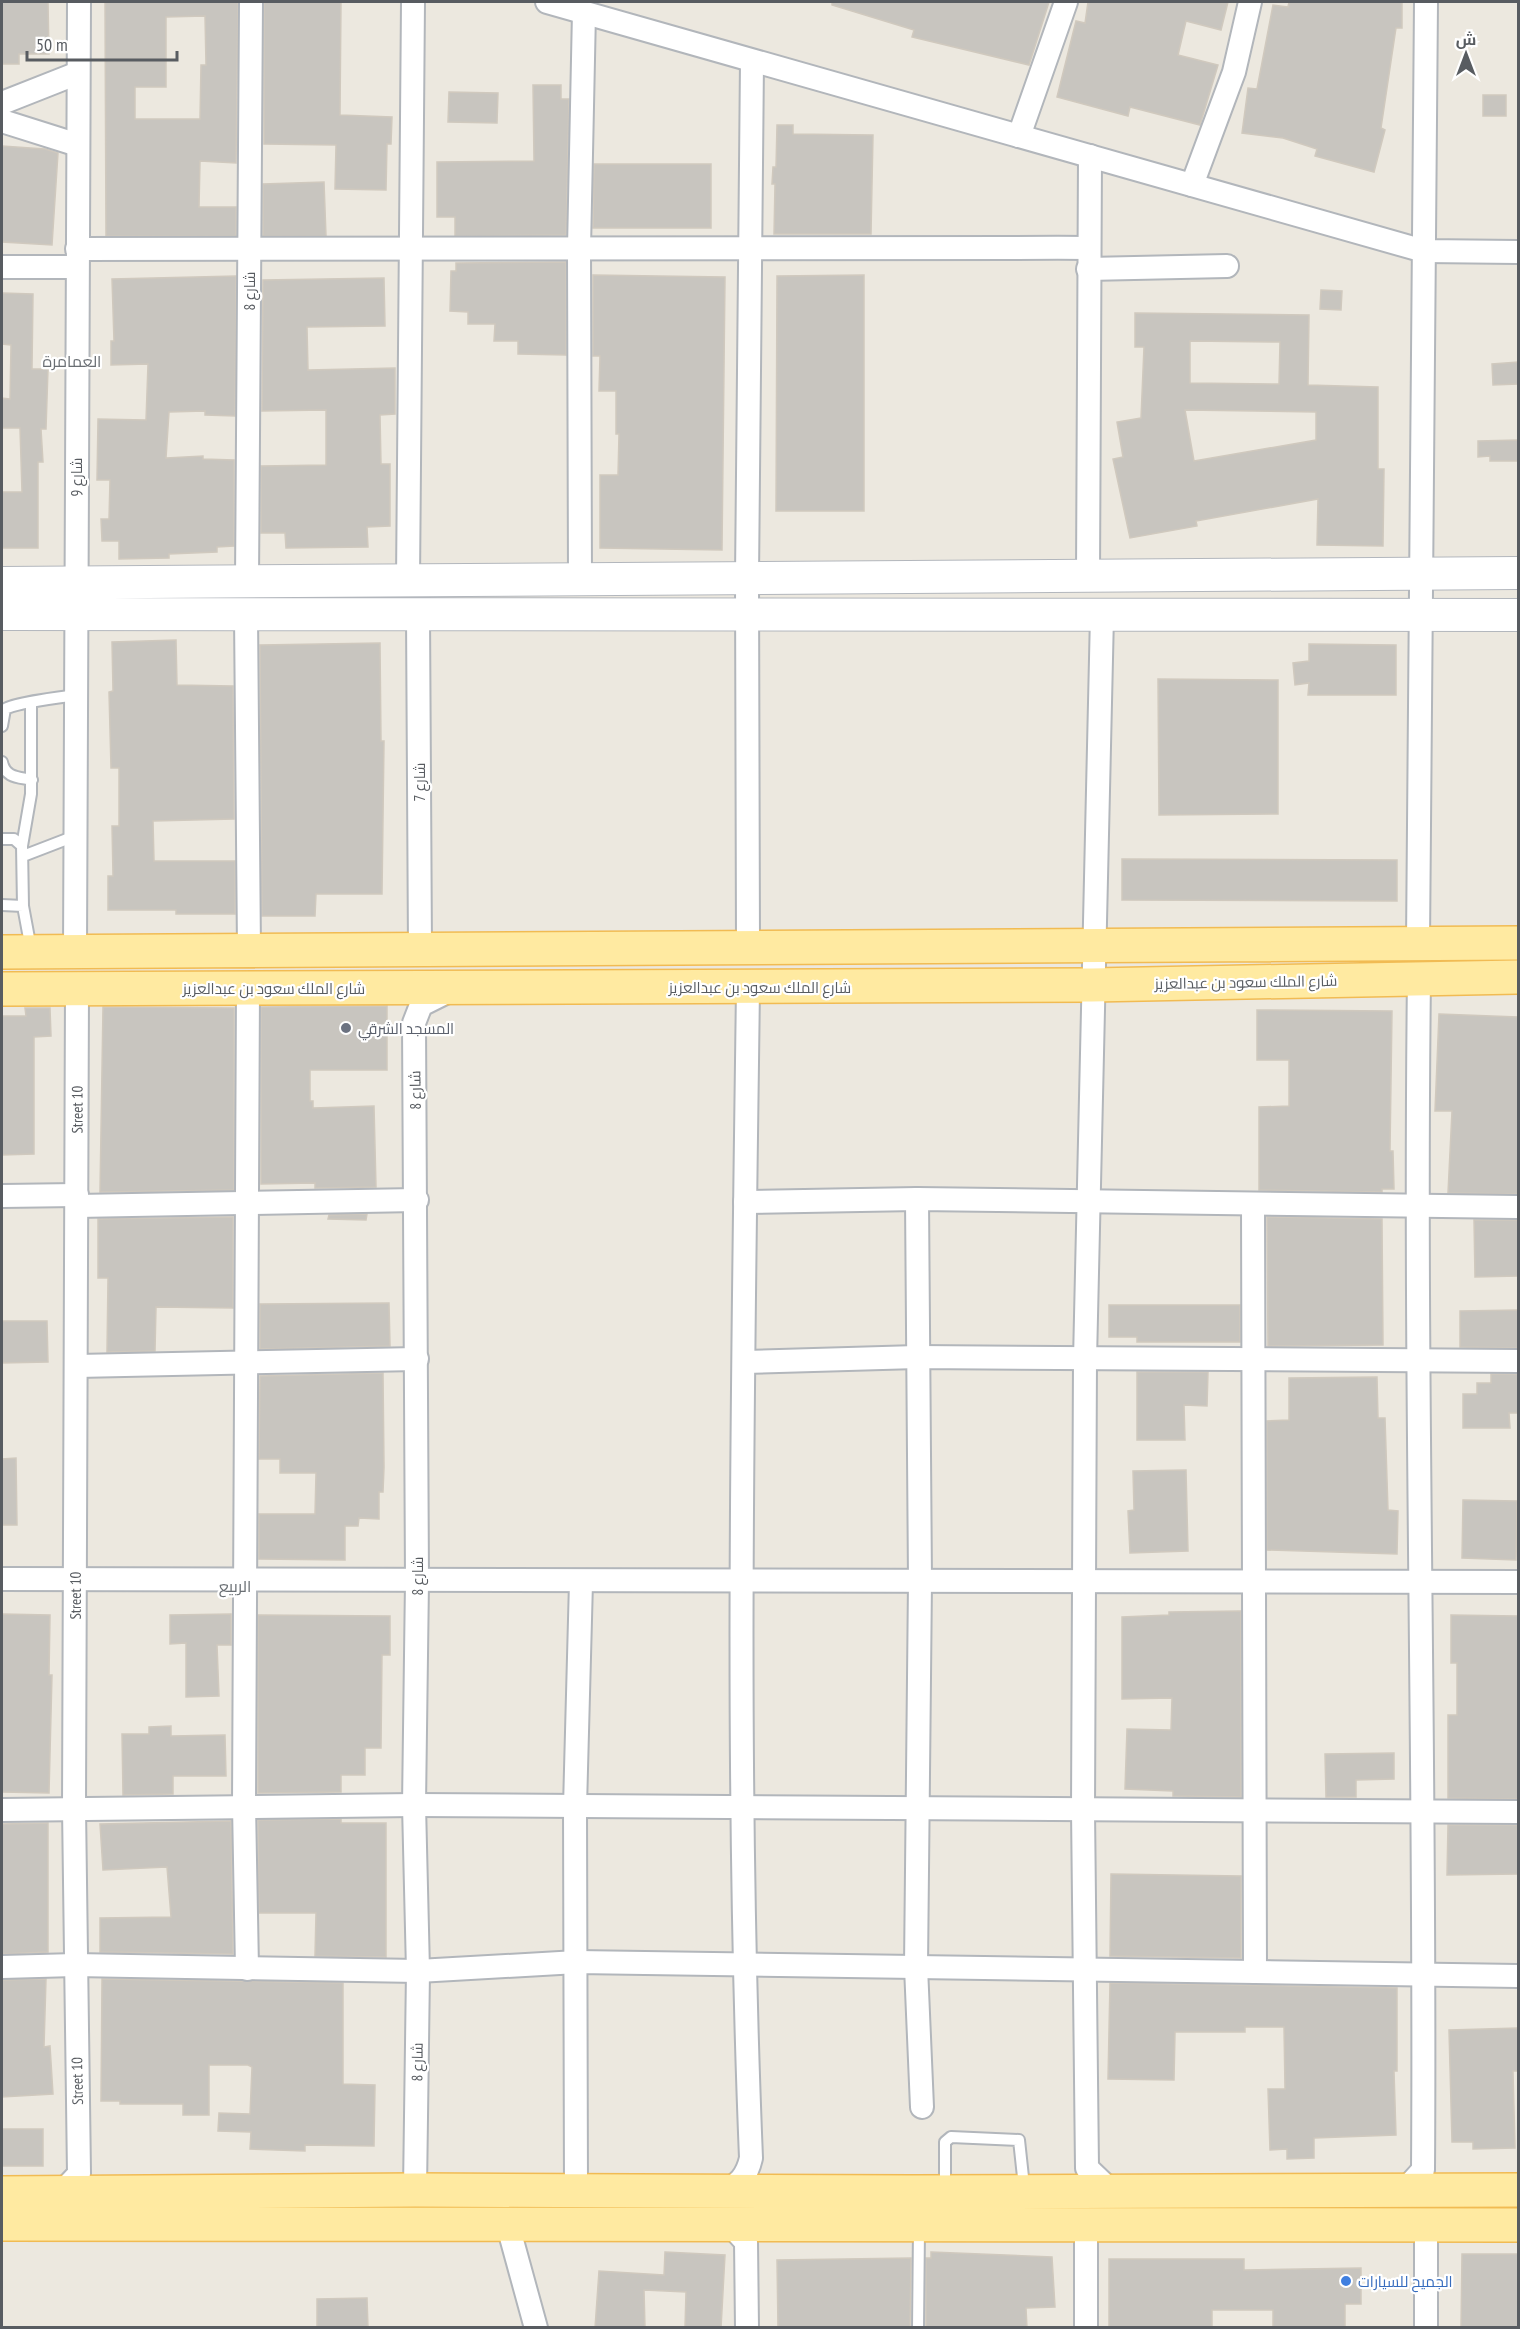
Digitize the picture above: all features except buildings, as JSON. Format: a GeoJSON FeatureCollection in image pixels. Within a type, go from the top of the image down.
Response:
{"type":"FeatureCollection","features":[{"type":"Feature","properties":{"kind":"main road"},"geometry":{"type":"LineString","coordinates":[[17,952],[1518,943]]}},
{"type":"Feature","properties":{"kind":"main road","name":"شارع الملك سعود بن عبدالعزيز"},"geometry":{"type":"LineString","coordinates":[[2,989],[1092,985],[1518,977]]}},
{"type":"Feature","properties":{"kind":"main road"},"geometry":{"type":"LineString","coordinates":[[199,2225],[278,2211],[402,2210],[413,2204],[415,2190]]}},
{"type":"Feature","properties":{"kind":"main road"},"geometry":{"type":"LineString","coordinates":[[2,2193],[415,2190],[722,2192],[1518,2190]]}},
{"type":"Feature","properties":{"kind":"main road"},"geometry":{"type":"LineString","coordinates":[[2,2224],[508,2226],[724,2224],[1086,2227],[1518,2225]]}},
{"type":"Feature","properties":{"kind":"street","name":"شارع 9"},"geometry":{"type":"LineString","coordinates":[[75,952],[79,2]]}},
{"type":"Feature","properties":{"kind":"street","name":"شارع 8"},"geometry":{"type":"LineString","coordinates":[[247,581],[251,2]]}},
{"type":"Feature","properties":{"kind":"street"},"geometry":{"type":"LineString","coordinates":[[408,580],[413,2]]}},
{"type":"Feature","properties":{"kind":"street"},"geometry":{"type":"LineString","coordinates":[[547,2],[1424,251],[1518,252]]}},
{"type":"Feature","properties":{"kind":"street"},"geometry":{"type":"LineString","coordinates":[[1019,136],[1066,2]]}},
{"type":"Feature","properties":{"kind":"street"},"geometry":{"type":"LineString","coordinates":[[1192,185],[1234,72],[1250,2]]}},
{"type":"Feature","properties":{"kind":"street"},"geometry":{"type":"LineString","coordinates":[[1418,943],[1426,2]]}},
{"type":"Feature","properties":{"kind":"street"},"geometry":{"type":"LineString","coordinates":[[580,580],[579,248],[584,12]]}},
{"type":"Feature","properties":{"kind":"street"},"geometry":{"type":"LineString","coordinates":[[748,946],[747,578],[752,61]]}},
{"type":"Feature","properties":{"kind":"street"},"geometry":{"type":"LineString","coordinates":[[2,103],[78,73]]}},
{"type":"Feature","properties":{"kind":"street"},"geometry":{"type":"LineString","coordinates":[[2,121],[78,146]]}},
{"type":"Feature","properties":{"kind":"street"},"geometry":{"type":"LineString","coordinates":[[1088,576],[1090,156]]}},
{"type":"Feature","properties":{"kind":"street"},"geometry":{"type":"LineString","coordinates":[[2,267],[77,258],[250,250],[751,246],[1227,266]]}},
{"type":"Feature","properties":{"kind":"street"},"geometry":{"type":"LineString","coordinates":[[2,583],[1518,573]]}},
{"type":"Feature","properties":{"kind":"street"},"geometry":{"type":"LineString","coordinates":[[2,615],[1518,615]]}},
{"type":"Feature","properties":{"kind":"street"},"geometry":{"type":"LineString","coordinates":[[246,615],[249,951]]}},
{"type":"Feature","properties":{"kind":"street","name":"شارع 7"},"geometry":{"type":"LineString","coordinates":[[418,615],[420,948]]}},
{"type":"Feature","properties":{"kind":"street"},"geometry":{"type":"LineString","coordinates":[[1102,615],[1084,1360],[1083,1810],[1087,2168],[1111,2191]]}},
{"type":"Feature","properties":{"kind":"street"},"geometry":{"type":"LineString","coordinates":[[1404,2191],[1423,2170],[1425,1976],[1416,1205],[1419,978]]}},
{"type":"Feature","properties":{"kind":"street","name":"شارع 8"},"geometry":{"type":"LineString","coordinates":[[415,2190],[418,1971],[414,1805],[417,1581],[417,1200],[414,1023],[421,1005],[459,986]]}},
{"type":"Feature","properties":{"kind":"street"},"geometry":{"type":"LineString","coordinates":[[247,1969],[244,1805],[248,987]]}},
{"type":"Feature","properties":{"kind":"street"},"geometry":{"type":"LineString","coordinates":[[722,2192],[735,2187],[742,2179],[751,2158],[743,1965],[741,1809],[748,987]]}},
{"type":"Feature","properties":{"kind":"street","name":"Street 10"},"geometry":{"type":"LineString","coordinates":[[60,2194],[79,2174],[74,1808],[77,990]]}},
{"type":"Feature","properties":{"kind":"street"},"geometry":{"type":"LineString","coordinates":[[2,1196],[77,1201],[248,1203],[417,1200]]}},
{"type":"Feature","properties":{"kind":"street"},"geometry":{"type":"LineString","coordinates":[[745,1203],[917,1199],[1518,1207]]}},
{"type":"Feature","properties":{"kind":"street"},"geometry":{"type":"LineString","coordinates":[[917,1199],[920,1581],[916,1967],[922,2107]]}},
{"type":"Feature","properties":{"kind":"street"},"geometry":{"type":"LineString","coordinates":[[1253,1204],[1255,1972]]}},
{"type":"Feature","properties":{"kind":"street"},"geometry":{"type":"LineString","coordinates":[[744,1362],[917,1357],[1084,1360],[1518,1361]]}},
{"type":"Feature","properties":{"kind":"street"},"geometry":{"type":"LineString","coordinates":[[77,1366],[417,1359]]}},
{"type":"Feature","properties":{"kind":"street"},"geometry":{"type":"LineString","coordinates":[[2,1579],[581,1582],[1518,1582]]}},
{"type":"Feature","properties":{"kind":"street"},"geometry":{"type":"LineString","coordinates":[[576,2191],[575,1807],[581,1582]]}},
{"type":"Feature","properties":{"kind":"street"},"geometry":{"type":"LineString","coordinates":[[2,1810],[244,1805],[414,1805],[741,1809],[1518,1812]]}},
{"type":"Feature","properties":{"kind":"street"},"geometry":{"type":"LineString","coordinates":[[2,1966],[75,1965],[418,1971],[577,1962],[1518,1976]]}},
{"type":"Feature","properties":{"kind":"street"},"geometry":{"type":"LineString","coordinates":[[724,2224],[735,2230],[746,2242],[747,2328]]}},
{"type":"Feature","properties":{"kind":"street"},"geometry":{"type":"LineString","coordinates":[[508,2226],[536,2328]]}},
{"type":"Feature","properties":{"kind":"street"},"geometry":{"type":"LineString","coordinates":[[1426,2226],[1426,2328]]}},
{"type":"Feature","properties":{"kind":"street"},"geometry":{"type":"LineString","coordinates":[[1086,2227],[1086,2328]]}},
{"type":"Feature","properties":{"kind":"lane"},"geometry":{"type":"LineString","coordinates":[[2,726],[5,710],[13,704],[31,704],[75,695]]}},
{"type":"Feature","properties":{"kind":"lane"},"geometry":{"type":"LineString","coordinates":[[17,952],[22,906],[22,851],[32,780],[31,704]]}},
{"type":"Feature","properties":{"kind":"lane"},"geometry":{"type":"LineString","coordinates":[[2,762],[3,769],[10,776],[32,780]]}},
{"type":"Feature","properties":{"kind":"lane"},"geometry":{"type":"LineString","coordinates":[[22,851],[75,836]]}},
{"type":"Feature","properties":{"kind":"lane"},"geometry":{"type":"LineString","coordinates":[[2,839],[15,839],[22,851]]}},
{"type":"Feature","properties":{"kind":"lane"},"geometry":{"type":"LineString","coordinates":[[2,905],[22,906]]}},
{"type":"Feature","properties":{"kind":"lane"},"geometry":{"type":"LineString","coordinates":[[912,2192],[950,2178],[945,2142],[951,2136],[1020,2140],[1018,2177],[1062,2191]]}},
{"type":"Feature","properties":{"kind":"lane"},"geometry":{"type":"LineString","coordinates":[[918,2328],[919,2226]]}},
{"type":"Feature","properties":{"kind":"place","name":"المسجد الشرقي"},"geometry":{"type":"Point","coordinates":[346,1028]}},
{"type":"Feature","properties":{"kind":"place","name":"الجميح للسيارات"},"geometry":{"type":"Point","coordinates":[1346,2281]}},
{"type":"Feature","properties":{"kind":"district","name":"العمامرة"},"geometry":{"type":"Point","coordinates":[72,361]}},
{"type":"Feature","properties":{"kind":"district","name":"الربيع"},"geometry":{"type":"Point","coordinates":[235,1586]}}]}
